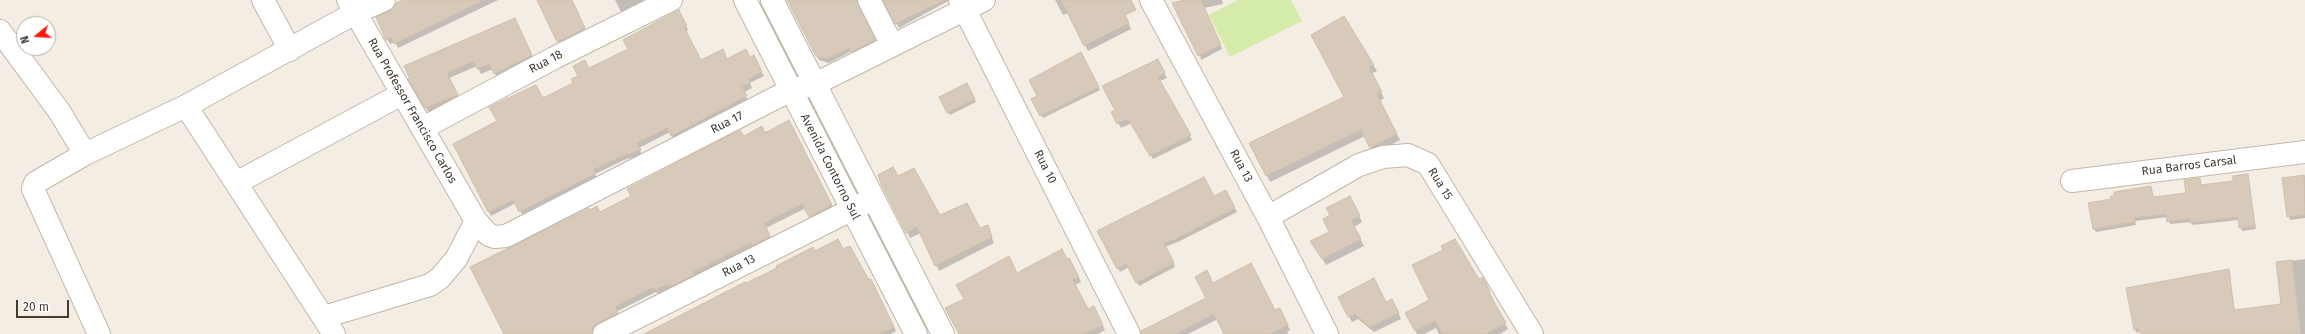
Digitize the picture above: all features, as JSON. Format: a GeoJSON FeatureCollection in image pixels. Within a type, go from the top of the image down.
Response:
{"type":"FeatureCollection","features":[{"type":"Feature","properties":{"kind":"street"},"geometry":{"type":"LineString","coordinates":[[263,0],[290,50]]}},
{"type":"Feature","properties":{"kind":"street"},"geometry":{"type":"LineString","coordinates":[[99,334],[34,189],[35,182],[85,154],[186,106],[290,50],[351,7],[384,0]]}},
{"type":"Feature","properties":{"kind":"street","name":"Rua 18"},"geometry":{"type":"LineString","coordinates":[[423,128],[554,58],[671,0]]}},
{"type":"Feature","properties":{"kind":"street","name":"Avenida Contorno Sul"},"geometry":{"type":"LineString","coordinates":[[746,0],[912,332]]}},
{"type":"Feature","properties":{"kind":"street","name":"Avenida Contorno Sul"},"geometry":{"type":"LineString","coordinates":[[772,0],[939,326]]}},
{"type":"Feature","properties":{"kind":"street"},"geometry":{"type":"LineString","coordinates":[[869,0],[892,45]]}},
{"type":"Feature","properties":{"kind":"street","name":"Rua 17"},"geometry":{"type":"LineString","coordinates":[[476,221],[489,235],[495,237],[506,236],[791,90],[815,84],[892,45],[962,5],[984,0]]}},
{"type":"Feature","properties":{"kind":"street","name":"Rua 13"},"geometry":{"type":"LineString","coordinates":[[1151,0],[1268,217],[1327,334]]}},
{"type":"Feature","properties":{"kind":"street","name":"Rua 10"},"geometry":{"type":"LineString","coordinates":[[962,5],[1129,334]]}},
{"type":"Feature","properties":{"kind":"street","name":"Rua Professor Francisco Carlos"},"geometry":{"type":"LineString","coordinates":[[351,7],[476,221]]}},
{"type":"Feature","properties":{"kind":"street"},"geometry":{"type":"LineString","coordinates":[[0,31],[59,111],[85,154]]}},
{"type":"Feature","properties":{"kind":"street"},"geometry":{"type":"LineString","coordinates":[[236,183],[402,94]]}},
{"type":"Feature","properties":{"kind":"street"},"geometry":{"type":"LineString","coordinates":[[186,106],[236,183],[326,328],[430,285],[440,278],[456,260],[476,221]]}},
{"type":"Feature","properties":{"kind":"street","name":"Rua Barros Carsal"},"geometry":{"type":"LineString","coordinates":[[2072,181],[2305,152]]}},
{"type":"Feature","properties":{"kind":"street","name":"Rua 15"},"geometry":{"type":"LineString","coordinates":[[1268,217],[1358,165],[1383,157],[1408,155],[1428,164],[1532,334]]}},
{"type":"Feature","properties":{"kind":"street","name":"Rua 13"},"geometry":{"type":"LineString","coordinates":[[604,334],[873,199]]}},
{"type":"Feature","properties":{"kind":"street"},"geometry":{"type":"LineString","coordinates":[[912,332],[939,326]]}},
{"type":"Feature","properties":{"kind":"green space"},"geometry":{"type":"Polygon","coordinates":[[[1238,0],[1291,0],[1302,21],[1230,57],[1209,15],[1238,0]]]}},
{"type":"Feature","properties":{"kind":"building"},"geometry":{"type":"Polygon","coordinates":[[[403,0],[484,0],[394,44],[392,37],[386,40],[376,17],[389,11],[396,3],[403,0]]]}},
{"type":"Feature","properties":{"kind":"building"},"geometry":{"type":"Polygon","coordinates":[[[537,0],[572,0],[585,28],[557,42],[537,0]]]}},
{"type":"Feature","properties":{"kind":"building"},"geometry":{"type":"Polygon","coordinates":[[[787,0],[857,0],[875,40],[851,52],[849,48],[826,59],[816,56],[787,0]]]}},
{"type":"Feature","properties":{"kind":"building"},"geometry":{"type":"Polygon","coordinates":[[[883,0],[944,0],[895,24],[883,0]]]}},
{"type":"Feature","properties":{"kind":"building"},"geometry":{"type":"Polygon","coordinates":[[[1061,0],[1131,0],[1136,10],[1125,15],[1129,23],[1084,46],[1061,0]]]}},
{"type":"Feature","properties":{"kind":"building"},"geometry":{"type":"Polygon","coordinates":[[[1184,0],[1201,0],[1221,45],[1198,56],[1172,3],[1184,0]]]}},
{"type":"Feature","properties":{"kind":"building"},"geometry":{"type":"Polygon","coordinates":[[[679,10],[687,26],[684,27],[701,60],[723,49],[727,59],[746,49],[750,57],[754,55],[762,72],[748,79],[750,83],[742,87],[747,96],[671,136],[667,128],[637,143],[641,150],[622,156],[593,170],[595,174],[519,212],[513,200],[488,212],[453,144],[497,121],[489,107],[536,85],[543,98],[573,83],[571,79],[578,76],[573,66],[585,60],[589,68],[628,49],[623,40],[679,10]]]}},
{"type":"Feature","properties":{"kind":"building"},"geometry":{"type":"Polygon","coordinates":[[[1344,16],[1374,65],[1369,67],[1382,92],[1377,94],[1397,134],[1370,148],[1361,130],[1266,176],[1249,143],[1344,97],[1311,35],[1344,16]]]}},
{"type":"Feature","properties":{"kind":"building"},"geometry":{"type":"Polygon","coordinates":[[[515,18],[532,55],[494,74],[489,64],[477,69],[474,61],[447,73],[458,95],[425,108],[408,79],[410,79],[404,66],[515,18]]]}},
{"type":"Feature","properties":{"kind":"building"},"geometry":{"type":"Polygon","coordinates":[[[1081,52],[1099,87],[1040,116],[1031,99],[1037,96],[1029,80],[1081,52]]]}},
{"type":"Feature","properties":{"kind":"building"},"geometry":{"type":"Polygon","coordinates":[[[1158,59],[1165,73],[1158,77],[1191,135],[1150,156],[1128,119],[1117,124],[1111,112],[1115,110],[1102,86],[1158,59]]]}},
{"type":"Feature","properties":{"kind":"building"},"geometry":{"type":"Polygon","coordinates":[[[967,83],[975,99],[947,113],[939,97],[967,83]]]}},
{"type":"Feature","properties":{"kind":"building"},"geometry":{"type":"Polygon","coordinates":[[[789,120],[832,205],[809,217],[802,204],[764,223],[770,236],[752,246],[751,243],[693,272],[694,275],[676,284],[664,286],[654,290],[653,287],[615,307],[618,313],[593,327],[592,334],[504,334],[470,267],[589,208],[590,210],[597,206],[600,212],[631,196],[627,189],[740,130],[744,136],[762,126],[765,133],[789,120]]]}},
{"type":"Feature","properties":{"kind":"building"},"geometry":{"type":"Polygon","coordinates":[[[893,167],[898,176],[914,168],[940,215],[967,203],[980,228],[988,225],[992,237],[935,266],[917,227],[906,233],[881,184],[878,175],[893,167]]]}},
{"type":"Feature","properties":{"kind":"building"},"geometry":{"type":"Polygon","coordinates":[[[2248,174],[2255,226],[2239,228],[2238,217],[2190,223],[2190,219],[2167,222],[2166,214],[2134,218],[2135,222],[2093,229],[2088,203],[2111,199],[2111,196],[2114,196],[2114,192],[2151,186],[2153,197],[2186,193],[2184,180],[2200,178],[2201,185],[2233,181],[2233,176],[2248,174]]]}},
{"type":"Feature","properties":{"kind":"building"},"geometry":{"type":"Polygon","coordinates":[[[2304,175],[2305,215],[2287,217],[2282,178],[2304,175]]]}},
{"type":"Feature","properties":{"kind":"building"},"geometry":{"type":"Polygon","coordinates":[[[1204,177],[1214,196],[1226,190],[1235,208],[1176,239],[1164,243],[1174,263],[1136,283],[1126,264],[1117,269],[1097,231],[1204,177]]]}},
{"type":"Feature","properties":{"kind":"building"},"geometry":{"type":"Polygon","coordinates":[[[1350,196],[1360,216],[1351,220],[1361,239],[1322,259],[1310,241],[1329,232],[1323,219],[1330,215],[1326,208],[1350,196]]]}},
{"type":"Feature","properties":{"kind":"building"},"geometry":{"type":"Polygon","coordinates":[[[838,239],[843,249],[850,246],[869,280],[871,279],[894,327],[879,334],[644,334],[745,282],[746,283],[777,268],[776,266],[813,247],[815,251],[838,239]]]}},
{"type":"Feature","properties":{"kind":"building"},"geometry":{"type":"Polygon","coordinates":[[[1455,239],[1477,276],[1480,279],[1483,277],[1490,292],[1489,293],[1506,323],[1486,334],[1442,334],[1435,321],[1415,331],[1405,313],[1429,300],[1412,265],[1443,250],[1441,246],[1455,239]]]}},
{"type":"Feature","properties":{"kind":"building"},"geometry":{"type":"Polygon","coordinates":[[[1062,249],[1067,259],[1069,258],[1079,277],[1073,280],[1088,309],[1094,306],[1103,325],[1085,334],[959,334],[945,308],[964,299],[956,285],[1009,256],[1017,273],[1062,249]]]}},
{"type":"Feature","properties":{"kind":"building"},"geometry":{"type":"Polygon","coordinates":[[[2292,260],[2301,334],[2141,334],[2138,328],[2134,330],[2126,288],[2229,269],[2234,310],[2281,304],[2276,262],[2292,260]]]}},
{"type":"Feature","properties":{"kind":"building"},"geometry":{"type":"Polygon","coordinates":[[[1251,263],[1275,310],[1280,308],[1288,325],[1270,334],[1224,334],[1214,314],[1176,334],[1141,334],[1141,331],[1206,298],[1195,277],[1207,270],[1213,283],[1251,263]]]}},
{"type":"Feature","properties":{"kind":"building"},"geometry":{"type":"Polygon","coordinates":[[[1374,278],[1386,302],[1392,299],[1399,313],[1370,327],[1355,314],[1348,317],[1338,297],[1374,278]]]}}]}
